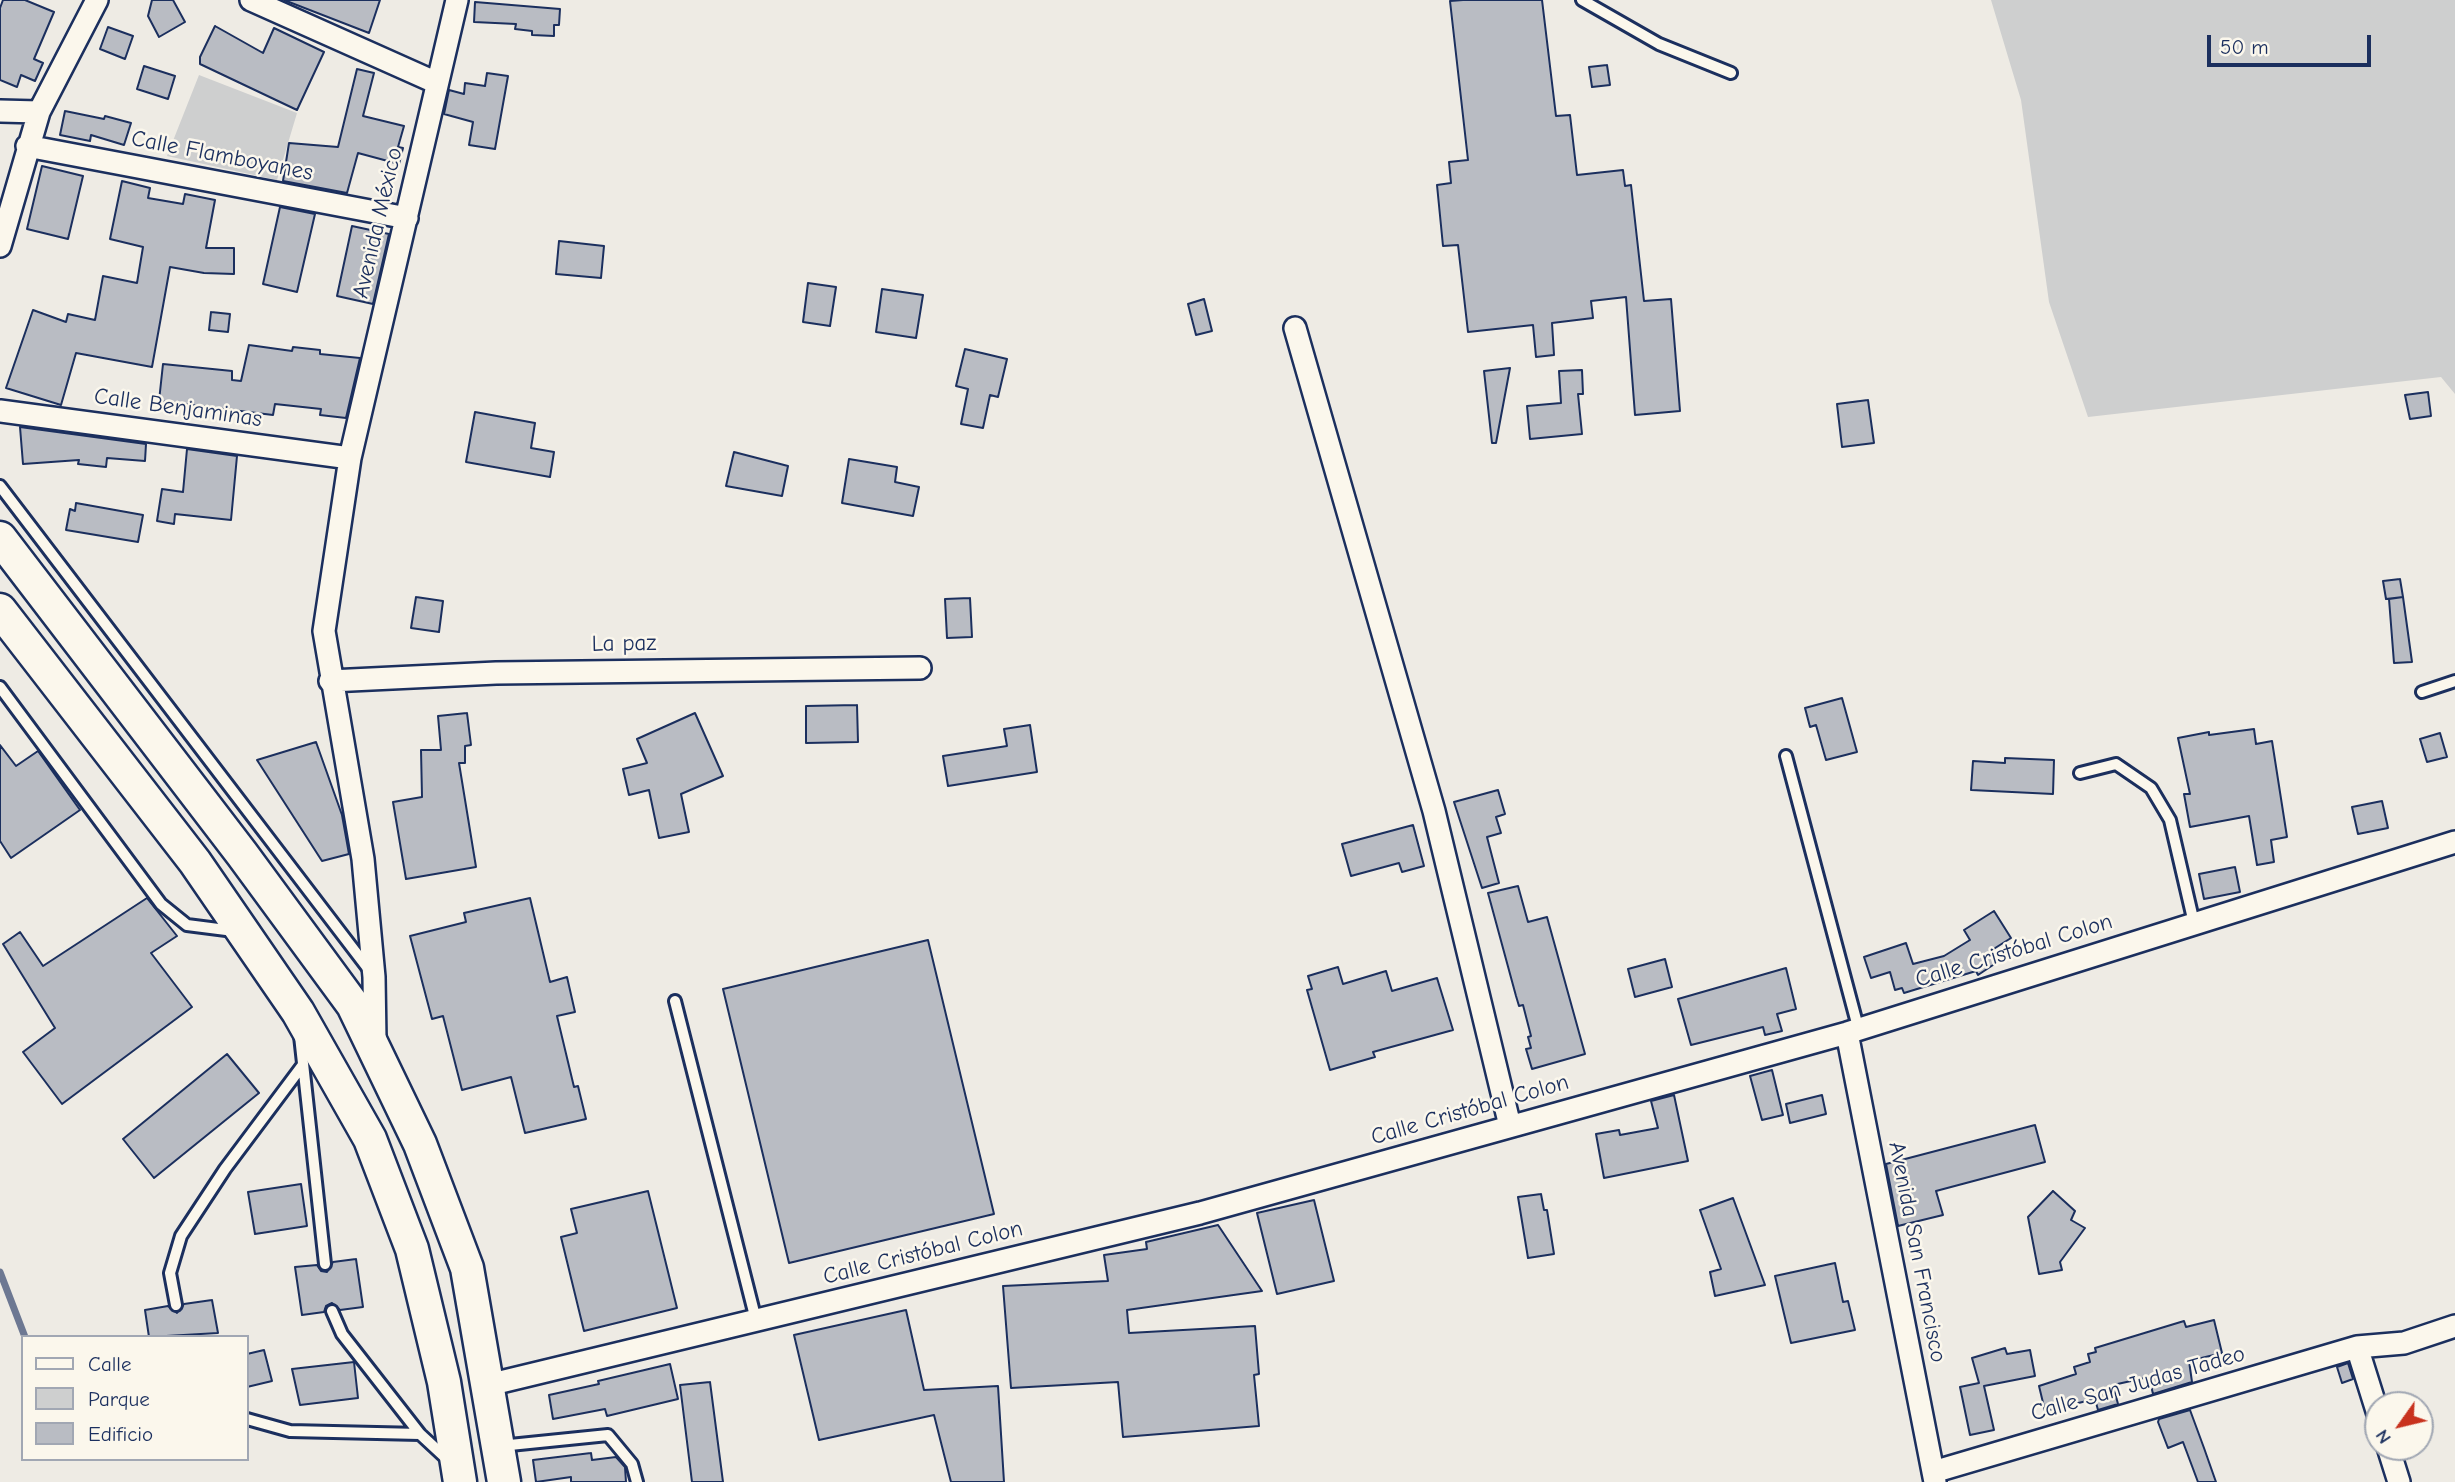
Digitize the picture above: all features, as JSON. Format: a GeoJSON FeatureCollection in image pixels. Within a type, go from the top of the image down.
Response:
{"type":"FeatureCollection","features":[{"type":"Feature","properties":{"kind":"main road"},"geometry":{"type":"LineString","coordinates":[[0,538],[242,854],[352,1005],[420,1144],[467,1268],[504,1482]]}},
{"type":"Feature","properties":{"kind":"main road"},"geometry":{"type":"LineString","coordinates":[[1,612],[195,862],[298,1012],[370,1139],[412,1249],[444,1382],[459,1476]]}},
{"type":"Feature","properties":{"kind":"street"},"geometry":{"type":"LineString","coordinates":[[251,0],[438,83]]}},
{"type":"Feature","properties":{"kind":"street","name":"Avenida México"},"geometry":{"type":"LineString","coordinates":[[375,1051],[374,977],[363,859],[330,681],[324,631],[350,458],[457,0]]}},
{"type":"Feature","properties":{"kind":"street"},"geometry":{"type":"LineString","coordinates":[[0,246],[39,112],[93,1]]}},
{"type":"Feature","properties":{"kind":"street"},"geometry":{"type":"LineString","coordinates":[[0,111],[39,112]]}},
{"type":"Feature","properties":{"kind":"street","name":"Calle Flamboyanes"},"geometry":{"type":"LineString","coordinates":[[27,146],[407,218]]}},
{"type":"Feature","properties":{"kind":"street"},"geometry":{"type":"LineString","coordinates":[[1294,328],[1434,811],[1510,1126]]}},
{"type":"Feature","properties":{"kind":"street","name":"Calle Benjaminas"},"geometry":{"type":"LineString","coordinates":[[0,411],[350,458]]}},
{"type":"Feature","properties":{"kind":"street","name":"La paz"},"geometry":{"type":"LineString","coordinates":[[330,681],[510,672],[920,668]]}},
{"type":"Feature","properties":{"kind":"street","name":"Calle Cristóbal Colon"},"geometry":{"type":"LineString","coordinates":[[488,1385],[1200,1213],[1852,1030],[2455,842]]}},
{"type":"Feature","properties":{"kind":"street","name":"Avenida San Francisco"},"geometry":{"type":"LineString","coordinates":[[1852,1030],[1934,1477]]}},
{"type":"Feature","properties":{"kind":"street","name":"Calle San Judas Tadeo"},"geometry":{"type":"LineString","coordinates":[[1934,1477],[2357,1347],[2404,1343],[2455,1326]]}},
{"type":"Feature","properties":{"kind":"street"},"geometry":{"type":"LineString","coordinates":[[2357,1347],[2371,1391]]}},
{"type":"Feature","properties":{"kind":"street"},"geometry":{"type":"LineString","coordinates":[[2392,1461],[2399,1482]]}},
{"type":"Feature","properties":{"kind":"lane"},"geometry":{"type":"LineString","coordinates":[[1582,0],[1659,44],[1731,73]]}},
{"type":"Feature","properties":{"kind":"lane"},"geometry":{"type":"LineString","coordinates":[[0,486],[374,977]]}},
{"type":"Feature","properties":{"kind":"lane"},"geometry":{"type":"LineString","coordinates":[[2422,692],[2455,681]]}},
{"type":"Feature","properties":{"kind":"lane"},"geometry":{"type":"LineString","coordinates":[[0,687],[161,904],[187,925],[244,932]]}},
{"type":"Feature","properties":{"kind":"lane"},"geometry":{"type":"LineString","coordinates":[[1786,756],[1852,1030]]}},
{"type":"Feature","properties":{"kind":"lane"},"geometry":{"type":"LineString","coordinates":[[2080,773],[2116,764],[2151,788],[2170,820],[2194,923]]}},
{"type":"Feature","properties":{"kind":"lane"},"geometry":{"type":"LineString","coordinates":[[675,1001],[756,1320]]}},
{"type":"Feature","properties":{"kind":"lane"},"geometry":{"type":"LineString","coordinates":[[298,1012],[325,1264]]}},
{"type":"Feature","properties":{"kind":"lane"},"geometry":{"type":"LineString","coordinates":[[176,1305],[170,1273],[181,1236],[225,1169],[302,1066]]}},
{"type":"Feature","properties":{"kind":"lane"},"geometry":{"type":"LineString","coordinates":[[332,1311],[342,1334],[420,1434],[459,1476]]}},
{"type":"Feature","properties":{"kind":"lane"},"geometry":{"type":"LineString","coordinates":[[248,1419],[290,1431],[420,1434]]}},
{"type":"Feature","properties":{"kind":"lane"},"geometry":{"type":"LineString","coordinates":[[498,1446],[608,1435],[632,1464],[637,1482]]}},
{"type":"Feature","properties":{"kind":"green space"},"geometry":{"type":"Polygon","coordinates":[[[1991,0],[2455,0],[2455,394],[2441,377],[2088,417],[2049,302],[2021,100],[1991,0]]]}},
{"type":"Feature","properties":{"kind":"green space"},"geometry":{"type":"Polygon","coordinates":[[[199,75],[297,113],[277,180],[167,156],[199,75]]]}},
{"type":"Feature","properties":{"kind":"building"},"geometry":{"type":"Polygon","coordinates":[[[3,0],[25,0],[54,12],[34,59],[43,63],[35,81],[21,75],[17,87],[0,80],[0,8],[3,0]]]}},
{"type":"Feature","properties":{"kind":"building"},"geometry":{"type":"Polygon","coordinates":[[[152,0],[173,0],[185,22],[159,37],[148,16],[152,0]]]}},
{"type":"Feature","properties":{"kind":"building"},"geometry":{"type":"Polygon","coordinates":[[[284,0],[380,0],[369,33],[284,0]]]}},
{"type":"Feature","properties":{"kind":"building"},"geometry":{"type":"Polygon","coordinates":[[[1542,0],[1556,116],[1570,115],[1577,175],[1623,170],[1625,186],[1631,185],[1644,301],[1671,299],[1680,411],[1635,415],[1626,297],[1591,301],[1593,318],[1552,323],[1554,355],[1536,357],[1533,325],[1468,332],[1458,245],[1443,246],[1437,185],[1451,183],[1449,162],[1468,160],[1450,1],[1542,0]]]}},
{"type":"Feature","properties":{"kind":"building"},"geometry":{"type":"Polygon","coordinates":[[[475,2],[560,9],[559,25],[554,25],[554,36],[532,35],[532,31],[515,29],[516,24],[474,22],[475,2]]]}},
{"type":"Feature","properties":{"kind":"building"},"geometry":{"type":"Polygon","coordinates":[[[215,26],[263,53],[274,28],[324,52],[297,110],[200,64],[200,57],[215,26]]]}},
{"type":"Feature","properties":{"kind":"building"},"geometry":{"type":"Polygon","coordinates":[[[108,27],[133,36],[125,59],[100,49],[108,27]]]}},
{"type":"Feature","properties":{"kind":"building"},"geometry":{"type":"Polygon","coordinates":[[[1607,65],[1610,85],[1592,87],[1589,67],[1607,65]]]}},
{"type":"Feature","properties":{"kind":"building"},"geometry":{"type":"Polygon","coordinates":[[[144,66],[175,76],[168,99],[137,89],[144,66]]]}},
{"type":"Feature","properties":{"kind":"building"},"geometry":{"type":"Polygon","coordinates":[[[357,69],[374,73],[363,116],[404,126],[398,147],[403,148],[399,164],[358,153],[347,193],[283,181],[289,143],[338,147],[357,69]]]}},
{"type":"Feature","properties":{"kind":"building"},"geometry":{"type":"Polygon","coordinates":[[[487,73],[508,76],[495,149],[469,145],[473,122],[444,114],[449,90],[464,94],[465,83],[485,86],[487,73]]]}},
{"type":"Feature","properties":{"kind":"building"},"geometry":{"type":"Polygon","coordinates":[[[65,111],[104,119],[105,116],[131,123],[124,145],[91,135],[90,141],[60,135],[65,111]]]}},
{"type":"Feature","properties":{"kind":"building"},"geometry":{"type":"Polygon","coordinates":[[[42,166],[83,176],[68,239],[27,229],[42,166]]]}},
{"type":"Feature","properties":{"kind":"building"},"geometry":{"type":"Polygon","coordinates":[[[122,181],[150,188],[148,198],[183,204],[185,194],[215,200],[206,248],[234,248],[234,274],[204,273],[170,267],[152,367],[76,353],[61,405],[6,388],[33,310],[66,322],[68,314],[95,320],[103,276],[137,283],[143,247],[110,239],[122,181]]]}},
{"type":"Feature","properties":{"kind":"building"},"geometry":{"type":"Polygon","coordinates":[[[280,207],[315,214],[297,292],[263,284],[280,207]]]}},
{"type":"Feature","properties":{"kind":"building"},"geometry":{"type":"Polygon","coordinates":[[[352,226],[389,234],[373,304],[337,296],[352,226]]]}},
{"type":"Feature","properties":{"kind":"building"},"geometry":{"type":"Polygon","coordinates":[[[559,241],[604,246],[601,278],[556,274],[559,241]]]}},
{"type":"Feature","properties":{"kind":"building"},"geometry":{"type":"Polygon","coordinates":[[[808,283],[836,287],[830,326],[803,322],[808,283]]]}},
{"type":"Feature","properties":{"kind":"building"},"geometry":{"type":"Polygon","coordinates":[[[882,289],[923,295],[916,338],[876,332],[882,289]]]}},
{"type":"Feature","properties":{"kind":"building"},"geometry":{"type":"Polygon","coordinates":[[[1204,299],[1212,331],[1196,335],[1188,304],[1204,299]]]}},
{"type":"Feature","properties":{"kind":"building"},"geometry":{"type":"Polygon","coordinates":[[[211,312],[230,314],[228,332],[209,330],[211,312]]]}},
{"type":"Feature","properties":{"kind":"building"},"geometry":{"type":"Polygon","coordinates":[[[249,345],[292,351],[293,347],[320,350],[320,354],[360,358],[346,418],[320,415],[321,409],[275,404],[273,415],[159,401],[163,364],[232,371],[232,380],[241,381],[249,345]]]}},
{"type":"Feature","properties":{"kind":"building"},"geometry":{"type":"Polygon","coordinates":[[[965,349],[1007,359],[998,397],[990,395],[983,428],[961,424],[968,389],[956,386],[965,349]]]}},
{"type":"Feature","properties":{"kind":"building"},"geometry":{"type":"Polygon","coordinates":[[[1510,368],[1496,443],[1492,443],[1484,371],[1510,368]]]}},
{"type":"Feature","properties":{"kind":"building"},"geometry":{"type":"Polygon","coordinates":[[[1582,370],[1583,394],[1578,394],[1582,434],[1530,439],[1527,406],[1561,403],[1559,371],[1582,370]]]}},
{"type":"Feature","properties":{"kind":"building"},"geometry":{"type":"Polygon","coordinates":[[[2428,392],[2431,416],[2410,419],[2405,395],[2428,392]]]}},
{"type":"Feature","properties":{"kind":"building"},"geometry":{"type":"Polygon","coordinates":[[[1868,400],[1874,443],[1842,447],[1837,404],[1868,400]]]}},
{"type":"Feature","properties":{"kind":"building"},"geometry":{"type":"Polygon","coordinates":[[[475,412],[535,423],[531,448],[554,452],[550,477],[466,462],[475,412]]]}},
{"type":"Feature","properties":{"kind":"building"},"geometry":{"type":"Polygon","coordinates":[[[20,427],[146,444],[145,461],[107,458],[106,467],[78,464],[79,460],[23,464],[20,427]]]}},
{"type":"Feature","properties":{"kind":"building"},"geometry":{"type":"Polygon","coordinates":[[[187,449],[237,456],[231,520],[175,514],[174,524],[157,521],[162,489],[183,492],[187,449]]]}},
{"type":"Feature","properties":{"kind":"building"},"geometry":{"type":"Polygon","coordinates":[[[734,452],[788,466],[782,496],[726,486],[734,452]]]}},
{"type":"Feature","properties":{"kind":"building"},"geometry":{"type":"Polygon","coordinates":[[[849,459],[897,467],[895,482],[919,487],[913,516],[842,503],[849,459]]]}},
{"type":"Feature","properties":{"kind":"building"},"geometry":{"type":"Polygon","coordinates":[[[76,503],[143,515],[138,542],[66,530],[70,509],[75,511],[76,503]]]}},
{"type":"Feature","properties":{"kind":"building"},"geometry":{"type":"Polygon","coordinates":[[[2400,579],[2403,597],[2386,599],[2383,581],[2400,579]]]}},
{"type":"Feature","properties":{"kind":"building"},"geometry":{"type":"Polygon","coordinates":[[[416,597],[443,601],[439,632],[411,628],[416,597]]]}},
{"type":"Feature","properties":{"kind":"building"},"geometry":{"type":"Polygon","coordinates":[[[2403,597],[2412,662],[2394,663],[2389,599],[2403,597]]]}},
{"type":"Feature","properties":{"kind":"building"},"geometry":{"type":"Polygon","coordinates":[[[970,598],[972,637],[947,638],[945,599],[970,598]]]}},
{"type":"Feature","properties":{"kind":"building"},"geometry":{"type":"Polygon","coordinates":[[[1842,698],[1857,752],[1826,760],[1816,725],[1810,727],[1805,708],[1842,698]]]}},
{"type":"Feature","properties":{"kind":"building"},"geometry":{"type":"Polygon","coordinates":[[[857,705],[858,742],[806,743],[806,706],[857,705]]]}},
{"type":"Feature","properties":{"kind":"building"},"geometry":{"type":"Polygon","coordinates":[[[467,713],[471,745],[465,746],[465,763],[459,763],[476,867],[406,879],[393,802],[422,797],[421,750],[441,750],[438,716],[467,713]]]}},
{"type":"Feature","properties":{"kind":"building"},"geometry":{"type":"Polygon","coordinates":[[[695,713],[723,776],[681,794],[689,832],[659,838],[649,790],[629,795],[623,769],[647,763],[637,739],[695,713]]]}},
{"type":"Feature","properties":{"kind":"building"},"geometry":{"type":"Polygon","coordinates":[[[1030,725],[1037,772],[948,786],[943,756],[1007,746],[1004,729],[1030,725]]]}},
{"type":"Feature","properties":{"kind":"building"},"geometry":{"type":"Polygon","coordinates":[[[2254,729],[2256,744],[2272,741],[2287,837],[2271,840],[2274,862],[2257,865],[2249,816],[2190,827],[2184,794],[2190,794],[2178,738],[2209,732],[2209,735],[2254,729]]]}},
{"type":"Feature","properties":{"kind":"building"},"geometry":{"type":"Polygon","coordinates":[[[2440,733],[2447,757],[2427,762],[2420,739],[2440,733]]]}},
{"type":"Feature","properties":{"kind":"building"},"geometry":{"type":"Polygon","coordinates":[[[316,742],[342,815],[349,854],[322,861],[257,760],[316,742]]]}},
{"type":"Feature","properties":{"kind":"building"},"geometry":{"type":"Polygon","coordinates":[[[0,745],[16,766],[38,751],[80,810],[11,858],[0,841],[0,745]]]}},
{"type":"Feature","properties":{"kind":"building"},"geometry":{"type":"Polygon","coordinates":[[[2005,758],[2054,760],[2053,794],[1971,790],[1973,761],[2005,763],[2005,758]]]}},
{"type":"Feature","properties":{"kind":"building"},"geometry":{"type":"Polygon","coordinates":[[[1498,790],[1505,814],[1496,817],[1501,833],[1487,837],[1499,883],[1482,888],[1454,802],[1498,790]]]}},
{"type":"Feature","properties":{"kind":"building"},"geometry":{"type":"Polygon","coordinates":[[[2382,801],[2388,828],[2358,834],[2352,807],[2382,801]]]}},
{"type":"Feature","properties":{"kind":"building"},"geometry":{"type":"Polygon","coordinates":[[[1413,825],[1424,866],[1402,872],[1399,863],[1351,876],[1342,844],[1413,825]]]}},
{"type":"Feature","properties":{"kind":"building"},"geometry":{"type":"Polygon","coordinates":[[[2235,867],[2240,892],[2204,899],[2199,874],[2235,867]]]}},
{"type":"Feature","properties":{"kind":"building"},"geometry":{"type":"Polygon","coordinates":[[[1518,886],[1528,922],[1547,917],[1585,1054],[1532,1069],[1526,1049],[1531,1048],[1528,1037],[1531,1036],[1523,1005],[1519,1006],[1488,893],[1518,886]]]}},
{"type":"Feature","properties":{"kind":"building"},"geometry":{"type":"Polygon","coordinates":[[[147,898],[177,936],[151,953],[192,1007],[62,1104],[23,1052],[55,1028],[3,944],[20,932],[43,966],[147,898]]]}},
{"type":"Feature","properties":{"kind":"building"},"geometry":{"type":"Polygon","coordinates":[[[530,898],[550,982],[567,977],[575,1012],[557,1016],[574,1087],[578,1086],[586,1119],[525,1133],[511,1077],[462,1090],[443,1016],[432,1019],[410,936],[466,922],[464,913],[530,898]]]}},
{"type":"Feature","properties":{"kind":"building"},"geometry":{"type":"Polygon","coordinates":[[[1994,911],[2011,938],[1992,950],[1999,961],[1978,975],[1976,971],[1904,993],[1902,988],[1895,990],[1890,972],[1871,978],[1864,957],[1906,943],[1913,964],[1944,956],[1970,940],[1964,930],[1994,911]]]}},
{"type":"Feature","properties":{"kind":"building"},"geometry":{"type":"Polygon","coordinates":[[[928,940],[994,1214],[789,1263],[723,989],[928,940]]]}},
{"type":"Feature","properties":{"kind":"building"},"geometry":{"type":"Polygon","coordinates":[[[1665,959],[1672,987],[1635,997],[1628,969],[1665,959]]]}},
{"type":"Feature","properties":{"kind":"building"},"geometry":{"type":"Polygon","coordinates":[[[1338,967],[1343,984],[1386,971],[1392,991],[1437,978],[1453,1030],[1373,1052],[1375,1057],[1330,1070],[1307,990],[1312,989],[1308,976],[1338,967]]]}},
{"type":"Feature","properties":{"kind":"building"},"geometry":{"type":"Polygon","coordinates":[[[1786,968],[1796,1009],[1777,1014],[1782,1031],[1765,1035],[1763,1027],[1691,1045],[1678,999],[1786,968]]]}},
{"type":"Feature","properties":{"kind":"building"},"geometry":{"type":"Polygon","coordinates":[[[227,1054],[259,1093],[154,1178],[123,1139],[227,1054]]]}},
{"type":"Feature","properties":{"kind":"building"},"geometry":{"type":"Polygon","coordinates":[[[1772,1070],[1783,1115],[1762,1120],[1750,1076],[1772,1070]]]}},
{"type":"Feature","properties":{"kind":"building"},"geometry":{"type":"Polygon","coordinates":[[[1674,1095],[1688,1161],[1604,1178],[1596,1134],[1619,1130],[1620,1135],[1658,1128],[1651,1101],[1674,1095]]]}},
{"type":"Feature","properties":{"kind":"building"},"geometry":{"type":"Polygon","coordinates":[[[1822,1095],[1826,1114],[1790,1123],[1786,1104],[1822,1095]]]}},
{"type":"Feature","properties":{"kind":"building"},"geometry":{"type":"Polygon","coordinates":[[[2035,1125],[2045,1162],[1936,1191],[1943,1215],[1898,1226],[1886,1164],[2035,1125]]]}},
{"type":"Feature","properties":{"kind":"building"},"geometry":{"type":"Polygon","coordinates":[[[301,1184],[307,1226],[255,1234],[248,1192],[301,1184]]]}},
{"type":"Feature","properties":{"kind":"building"},"geometry":{"type":"Polygon","coordinates":[[[648,1191],[677,1308],[584,1331],[561,1237],[577,1233],[571,1209],[648,1191]]]}},
{"type":"Feature","properties":{"kind":"building"},"geometry":{"type":"Polygon","coordinates":[[[2053,1191],[2075,1211],[2071,1220],[2085,1228],[2060,1262],[2062,1270],[2039,1274],[2028,1217],[2053,1191]]]}},
{"type":"Feature","properties":{"kind":"building"},"geometry":{"type":"Polygon","coordinates":[[[1541,1194],[1544,1210],[1547,1210],[1554,1254],[1528,1258],[1518,1197],[1541,1194]]]}},
{"type":"Feature","properties":{"kind":"building"},"geometry":{"type":"Polygon","coordinates":[[[1733,1198],[1765,1285],[1715,1296],[1710,1272],[1721,1269],[1700,1210],[1733,1198]]]}},
{"type":"Feature","properties":{"kind":"building"},"geometry":{"type":"Polygon","coordinates":[[[1314,1200],[1334,1281],[1277,1294],[1257,1213],[1314,1200]]]}},
{"type":"Feature","properties":{"kind":"building"},"geometry":{"type":"Polygon","coordinates":[[[1218,1225],[1262,1291],[1127,1310],[1129,1333],[1255,1326],[1259,1374],[1254,1375],[1259,1426],[1123,1437],[1118,1382],[1011,1388],[1003,1286],[1108,1281],[1104,1255],[1147,1249],[1146,1242],[1218,1225]]]}},
{"type":"Feature","properties":{"kind":"building"},"geometry":{"type":"Polygon","coordinates":[[[356,1259],[363,1307],[340,1310],[332,1303],[326,1306],[324,1312],[302,1315],[295,1267],[317,1265],[321,1271],[327,1272],[333,1262],[356,1259]]]}},
{"type":"Feature","properties":{"kind":"building"},"geometry":{"type":"Polygon","coordinates":[[[1835,1263],[1843,1302],[1848,1301],[1855,1330],[1791,1343],[1775,1276],[1835,1263]]]}},
{"type":"Feature","properties":{"kind":"building"},"geometry":{"type":"Polygon","coordinates":[[[212,1300],[218,1333],[149,1335],[145,1310],[168,1306],[177,1313],[184,1304],[212,1300]]]}},
{"type":"Feature","properties":{"kind":"building"},"geometry":{"type":"Polygon","coordinates":[[[906,1310],[924,1390],[998,1386],[1004,1482],[951,1482],[934,1415],[819,1440],[794,1335],[906,1310]]]}},
{"type":"Feature","properties":{"kind":"building"},"geometry":{"type":"Polygon","coordinates":[[[2214,1320],[2222,1353],[2189,1361],[2192,1382],[2153,1394],[2149,1377],[2113,1385],[2118,1404],[2098,1410],[2095,1399],[2045,1411],[2039,1386],[2076,1374],[2074,1367],[2090,1362],[2088,1354],[2096,1352],[2095,1348],[2184,1321],[2186,1327],[2214,1320]]]}},
{"type":"Feature","properties":{"kind":"building"},"geometry":{"type":"Polygon","coordinates":[[[2005,1348],[2007,1354],[2030,1350],[2035,1376],[1984,1386],[1994,1430],[1970,1435],[1960,1387],[1979,1383],[1972,1358],[2005,1348]]]}},
{"type":"Feature","properties":{"kind":"building"},"geometry":{"type":"Polygon","coordinates":[[[264,1350],[272,1381],[248,1387],[248,1354],[264,1350]]]}},
{"type":"Feature","properties":{"kind":"building"},"geometry":{"type":"Polygon","coordinates":[[[354,1362],[358,1398],[300,1405],[292,1369],[354,1362]]]}},
{"type":"Feature","properties":{"kind":"building"},"geometry":{"type":"Polygon","coordinates":[[[2348,1363],[2353,1379],[2342,1383],[2337,1367],[2348,1363]]]}},
{"type":"Feature","properties":{"kind":"building"},"geometry":{"type":"Polygon","coordinates":[[[670,1364],[678,1399],[607,1416],[605,1409],[553,1419],[549,1395],[670,1364]]]}},
{"type":"Feature","properties":{"kind":"building"},"geometry":{"type":"Polygon","coordinates":[[[710,1382],[723,1482],[692,1482],[680,1385],[710,1382]]]}},
{"type":"Feature","properties":{"kind":"building"},"geometry":{"type":"Polygon","coordinates":[[[2190,1410],[2216,1482],[2198,1482],[2183,1442],[2168,1448],[2158,1422],[2159,1419],[2190,1410]]]}},
{"type":"Feature","properties":{"kind":"building"},"geometry":{"type":"Polygon","coordinates":[[[591,1453],[592,1460],[616,1457],[625,1467],[626,1482],[571,1482],[571,1477],[536,1482],[533,1460],[591,1453]]]}},
{"type":"Feature","properties":{"kind":"waterway"},"geometry":{"type":"LineString","coordinates":[[0,1272],[24,1335]]}}]}
